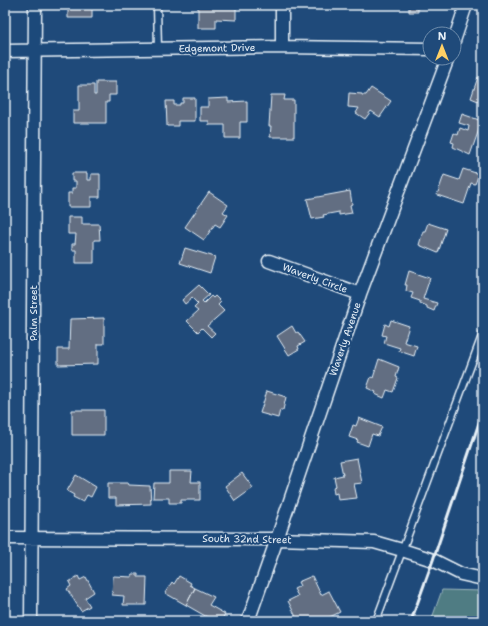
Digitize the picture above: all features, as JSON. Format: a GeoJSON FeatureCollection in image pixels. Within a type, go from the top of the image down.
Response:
{"type":"FeatureCollection","features":[{"type":"Feature","properties":{"kind":"street","name":"Palm Street"},"geometry":{"type":"LineString","coordinates":[[31,621],[35,51],[34,5]]}},
{"type":"Feature","properties":{"kind":"street"},"geometry":{"type":"LineString","coordinates":[[282,5],[282,47]]}},
{"type":"Feature","properties":{"kind":"street"},"geometry":{"type":"LineString","coordinates":[[459,26],[466,5]]}},
{"type":"Feature","properties":{"kind":"street","name":"Edgemont Drive"},"geometry":{"type":"LineString","coordinates":[[5,52],[282,47],[422,49]]}},
{"type":"Feature","properties":{"kind":"street","name":"Waverly Avenue"},"geometry":{"type":"LineString","coordinates":[[248,621],[360,294],[445,66]]}},
{"type":"Feature","properties":{"kind":"street","name":"Waverly Circle"},"geometry":{"type":"LineString","coordinates":[[269,261],[360,294]]}},
{"type":"Feature","properties":{"kind":"street","name":"South 32nd Street"},"geometry":{"type":"LineString","coordinates":[[5,538],[277,539],[374,542],[433,560],[461,574],[483,579]]}},
{"type":"Feature","properties":{"kind":"lane"},"geometry":{"type":"LineString","coordinates":[[157,5],[158,49]]}},
{"type":"Feature","properties":{"kind":"lane"},"geometry":{"type":"LineString","coordinates":[[376,621],[483,333]]}},
{"type":"Feature","properties":{"kind":"green space"},"geometry":{"type":"Polygon","coordinates":[[[442,590],[483,591],[483,621],[431,621],[442,590]]]}},
{"type":"Feature","properties":{"kind":"building"},"geometry":{"type":"Polygon","coordinates":[[[68,5],[103,6],[92,6],[92,18],[68,18],[68,5]]]}},
{"type":"Feature","properties":{"kind":"building"},"geometry":{"type":"Polygon","coordinates":[[[198,5],[236,5],[236,20],[216,19],[216,28],[198,28],[198,5]]]}},
{"type":"Feature","properties":{"kind":"building"},"geometry":{"type":"Polygon","coordinates":[[[306,5],[330,5],[330,8],[306,8],[306,5]]]}},
{"type":"Feature","properties":{"kind":"building"},"geometry":{"type":"Polygon","coordinates":[[[330,5],[347,5],[347,8],[330,8],[330,5]]]}},
{"type":"Feature","properties":{"kind":"building"},"geometry":{"type":"Polygon","coordinates":[[[409,5],[418,5],[418,12],[409,12],[409,5]]]}},
{"type":"Feature","properties":{"kind":"building"},"geometry":{"type":"Polygon","coordinates":[[[478,77],[483,79],[483,103],[471,98],[478,77]]]}},
{"type":"Feature","properties":{"kind":"building"},"geometry":{"type":"Polygon","coordinates":[[[96,82],[116,82],[116,95],[109,95],[109,102],[106,102],[106,123],[73,123],[73,111],[79,111],[79,85],[94,85],[94,95],[96,95],[96,82]]]}},
{"type":"Feature","properties":{"kind":"building"},"geometry":{"type":"Polygon","coordinates":[[[371,88],[391,101],[380,117],[371,111],[365,119],[356,113],[359,108],[348,107],[349,93],[366,95],[371,88]]]}},
{"type":"Feature","properties":{"kind":"building"},"geometry":{"type":"Polygon","coordinates":[[[271,95],[285,95],[284,100],[294,100],[294,137],[270,137],[271,126],[269,126],[271,95]]]}},
{"type":"Feature","properties":{"kind":"building"},"geometry":{"type":"Polygon","coordinates":[[[183,98],[195,98],[195,121],[178,121],[178,126],[167,126],[166,101],[174,101],[174,105],[180,105],[180,103],[183,103],[183,98]]]}},
{"type":"Feature","properties":{"kind":"building"},"geometry":{"type":"Polygon","coordinates":[[[228,98],[228,102],[247,101],[247,122],[240,122],[240,138],[225,138],[225,125],[209,125],[209,121],[200,121],[200,107],[208,107],[208,99],[228,98]]]}},
{"type":"Feature","properties":{"kind":"building"},"geometry":{"type":"Polygon","coordinates":[[[462,114],[482,121],[470,155],[453,147],[454,143],[451,142],[454,133],[458,135],[460,128],[468,131],[469,126],[459,123],[462,114]]]}},
{"type":"Feature","properties":{"kind":"building"},"geometry":{"type":"Polygon","coordinates":[[[463,169],[479,174],[475,184],[471,183],[464,204],[437,195],[444,175],[459,180],[463,169]]]}},
{"type":"Feature","properties":{"kind":"building"},"geometry":{"type":"Polygon","coordinates":[[[72,173],[87,173],[87,180],[91,180],[91,174],[100,174],[100,197],[91,197],[91,207],[68,207],[68,193],[72,193],[72,188],[76,188],[76,181],[72,181],[72,173]]]}},
{"type":"Feature","properties":{"kind":"building"},"geometry":{"type":"Polygon","coordinates":[[[350,191],[352,204],[350,205],[352,213],[339,215],[339,212],[312,219],[307,199],[350,191]]]}},
{"type":"Feature","properties":{"kind":"building"},"geometry":{"type":"Polygon","coordinates":[[[209,192],[228,205],[223,212],[228,215],[220,227],[215,224],[204,240],[185,227],[209,192]]]}},
{"type":"Feature","properties":{"kind":"building"},"geometry":{"type":"Polygon","coordinates":[[[68,217],[82,217],[82,224],[99,224],[100,240],[94,240],[94,263],[76,263],[76,250],[72,250],[72,244],[75,244],[76,234],[68,234],[68,217]]]}},
{"type":"Feature","properties":{"kind":"building"},"geometry":{"type":"Polygon","coordinates":[[[428,223],[446,229],[438,253],[419,245],[423,231],[425,231],[428,223]]]}},
{"type":"Feature","properties":{"kind":"building"},"geometry":{"type":"Polygon","coordinates":[[[185,248],[215,257],[210,273],[180,263],[185,248]]]}},
{"type":"Feature","properties":{"kind":"building"},"geometry":{"type":"Polygon","coordinates":[[[409,271],[430,278],[423,299],[437,303],[434,311],[420,303],[420,301],[411,298],[413,293],[406,291],[407,285],[405,285],[409,271]]]}},
{"type":"Feature","properties":{"kind":"building"},"geometry":{"type":"Polygon","coordinates":[[[199,285],[209,295],[202,301],[204,303],[211,296],[213,298],[215,296],[221,302],[218,305],[224,311],[207,326],[215,333],[211,337],[202,328],[198,332],[187,321],[198,311],[194,308],[198,304],[192,298],[185,304],[182,300],[199,285]]]}},
{"type":"Feature","properties":{"kind":"building"},"geometry":{"type":"Polygon","coordinates":[[[104,318],[104,344],[98,344],[98,364],[58,365],[58,349],[69,349],[70,319],[104,318]]]}},
{"type":"Feature","properties":{"kind":"building"},"geometry":{"type":"Polygon","coordinates":[[[391,320],[409,326],[404,342],[417,346],[414,356],[399,351],[400,348],[384,343],[386,336],[382,335],[385,324],[389,326],[391,320]]]}},
{"type":"Feature","properties":{"kind":"building"},"geometry":{"type":"Polygon","coordinates":[[[292,326],[296,333],[298,332],[305,342],[298,346],[299,349],[289,355],[277,336],[292,326]]]}},
{"type":"Feature","properties":{"kind":"building"},"geometry":{"type":"Polygon","coordinates":[[[379,359],[399,367],[396,377],[398,378],[393,392],[387,390],[384,398],[367,388],[371,377],[373,378],[379,359]]]}},
{"type":"Feature","properties":{"kind":"building"},"geometry":{"type":"Polygon","coordinates":[[[267,391],[286,397],[283,410],[280,410],[278,418],[260,413],[267,391]]]}},
{"type":"Feature","properties":{"kind":"building"},"geometry":{"type":"Polygon","coordinates":[[[72,410],[104,410],[104,435],[72,435],[72,410]]]}},
{"type":"Feature","properties":{"kind":"building"},"geometry":{"type":"Polygon","coordinates":[[[359,418],[382,427],[378,436],[372,434],[368,446],[349,437],[353,425],[356,426],[359,418]]]}},
{"type":"Feature","properties":{"kind":"building"},"geometry":{"type":"Polygon","coordinates":[[[357,458],[362,483],[354,484],[357,498],[338,500],[337,493],[334,494],[333,487],[336,486],[334,477],[343,475],[340,461],[357,458]]]}},
{"type":"Feature","properties":{"kind":"building"},"geometry":{"type":"Polygon","coordinates":[[[169,471],[192,471],[191,482],[200,482],[200,500],[181,500],[181,503],[169,503],[169,498],[153,498],[154,483],[169,483],[169,471]]]}},
{"type":"Feature","properties":{"kind":"building"},"geometry":{"type":"Polygon","coordinates":[[[242,473],[253,488],[235,501],[225,486],[242,473]]]}},
{"type":"Feature","properties":{"kind":"building"},"geometry":{"type":"Polygon","coordinates":[[[76,475],[96,487],[91,497],[87,495],[83,502],[73,497],[74,495],[67,491],[76,475]]]}},
{"type":"Feature","properties":{"kind":"building"},"geometry":{"type":"Polygon","coordinates":[[[108,483],[128,483],[129,485],[150,486],[151,504],[116,505],[116,498],[108,498],[108,483]]]}},
{"type":"Feature","properties":{"kind":"building"},"geometry":{"type":"Polygon","coordinates":[[[132,574],[138,574],[138,577],[147,577],[146,605],[123,605],[124,596],[112,595],[113,576],[132,577],[132,574]]]}},
{"type":"Feature","properties":{"kind":"building"},"geometry":{"type":"Polygon","coordinates":[[[78,576],[80,580],[86,577],[94,592],[85,598],[90,606],[81,611],[67,589],[71,586],[69,582],[78,576]]]}},
{"type":"Feature","properties":{"kind":"building"},"geometry":{"type":"Polygon","coordinates":[[[179,576],[191,583],[190,585],[195,588],[186,605],[165,593],[172,582],[174,584],[179,576]]]}},
{"type":"Feature","properties":{"kind":"building"},"geometry":{"type":"Polygon","coordinates":[[[312,576],[321,595],[329,591],[340,612],[322,621],[314,621],[312,618],[306,621],[298,621],[288,601],[298,596],[294,589],[300,586],[298,582],[312,576]]]}},
{"type":"Feature","properties":{"kind":"building"},"geometry":{"type":"Polygon","coordinates":[[[195,588],[214,597],[209,605],[225,614],[221,621],[214,621],[186,605],[195,588]]]}},
{"type":"Feature","properties":{"kind":"railway"},"geometry":{"type":"LineString","coordinates":[[411,621],[483,411]]}}]}
